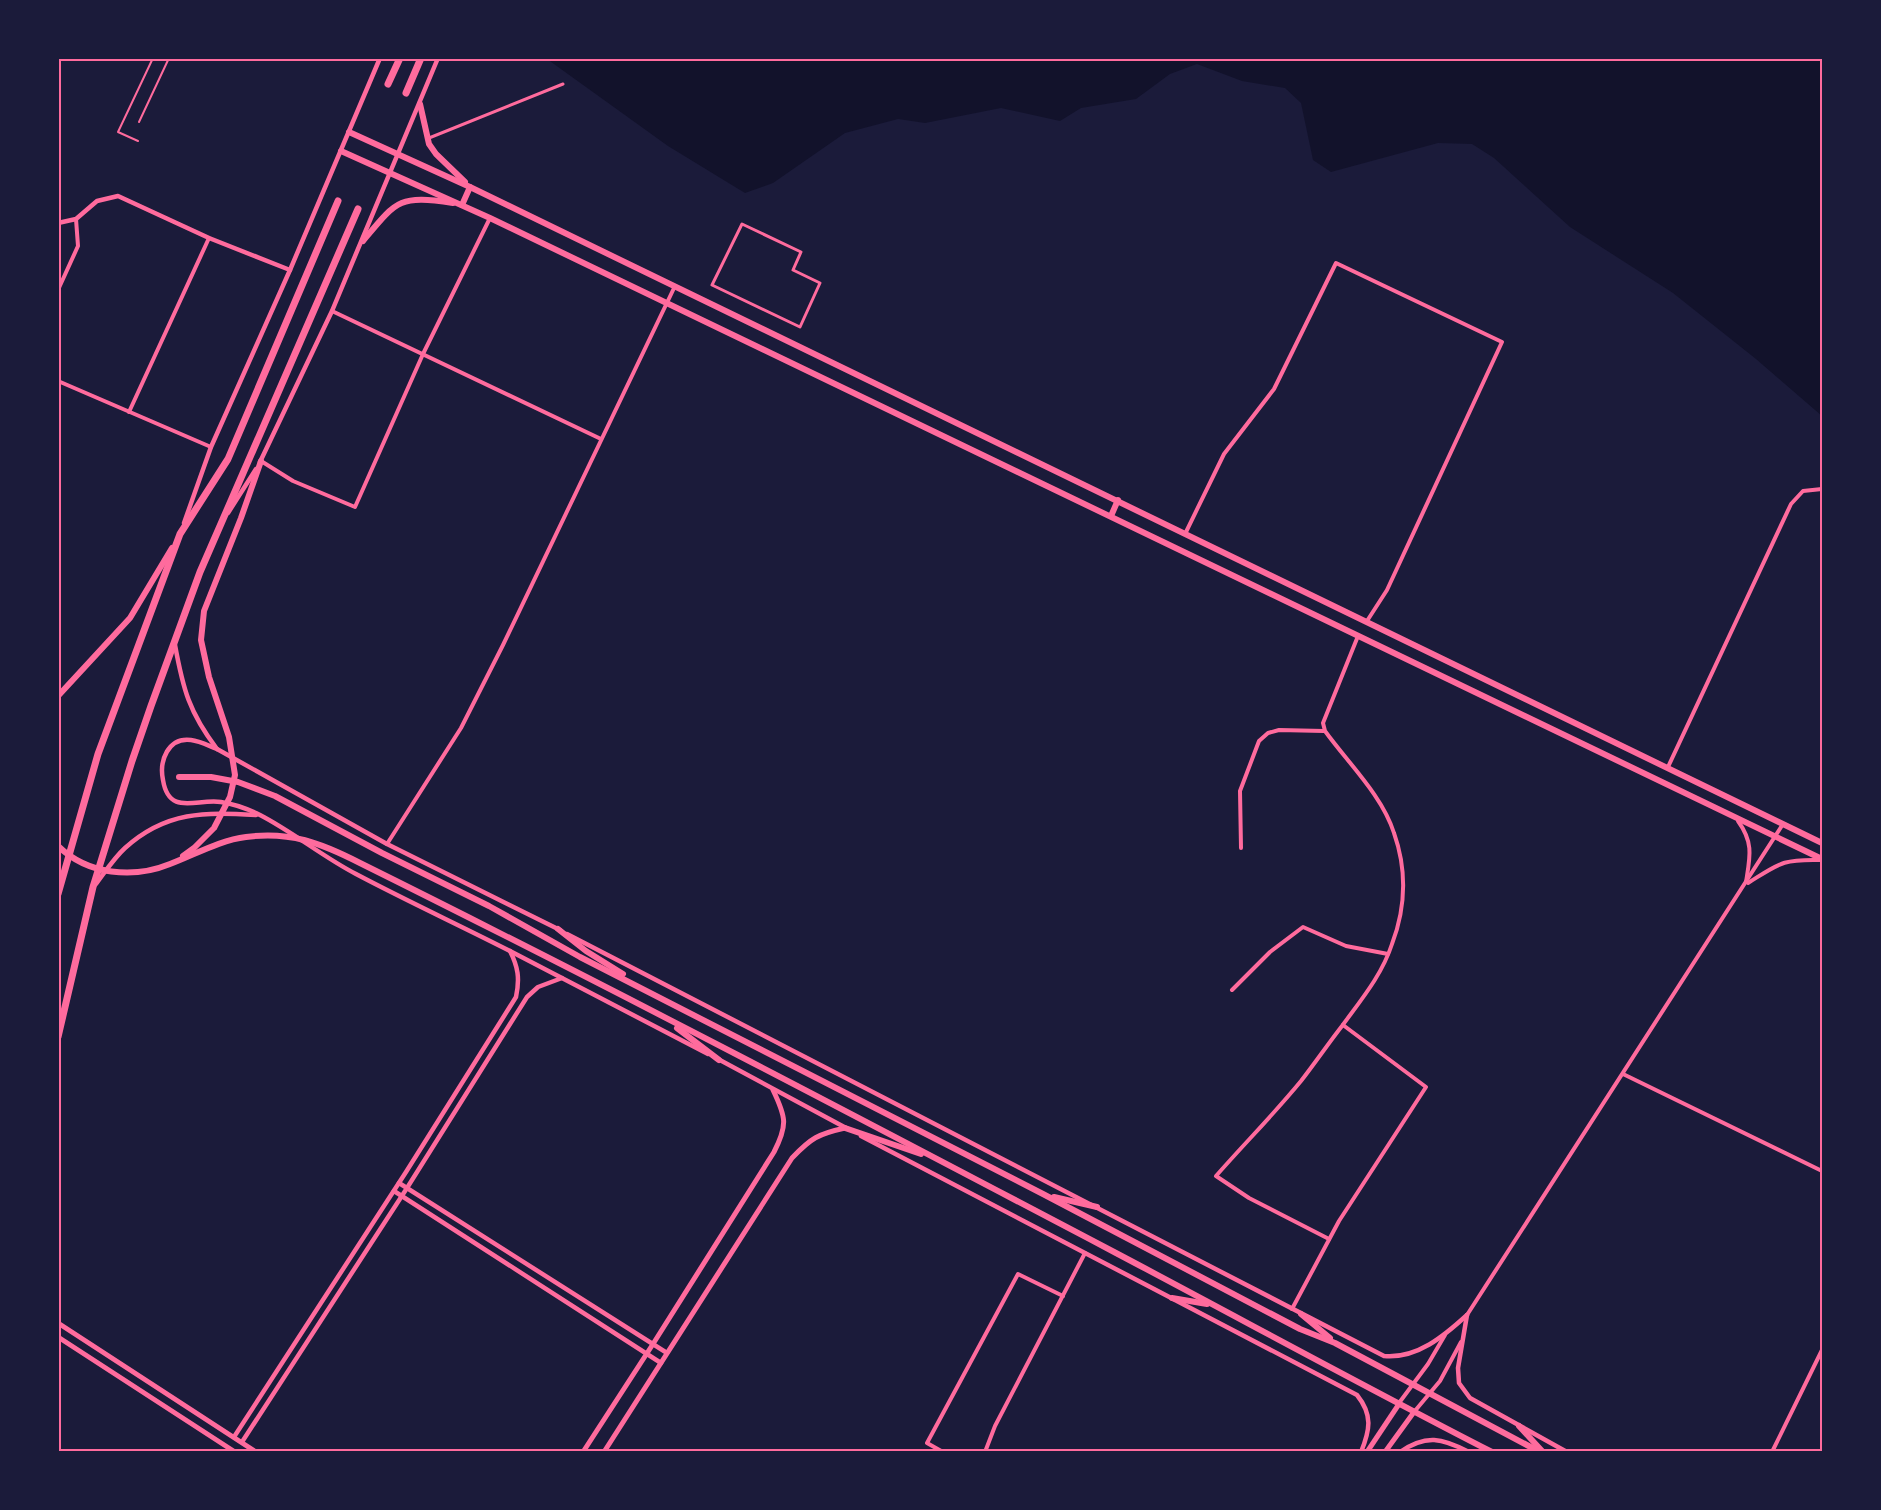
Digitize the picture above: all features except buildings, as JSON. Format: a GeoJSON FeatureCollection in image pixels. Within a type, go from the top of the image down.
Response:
{"type":"FeatureCollection","features":[{"type":"Feature","properties":{"kind":"highway"},"geometry":{"type":"LineString","coordinates":[[388,84],[400,58]]}},
{"type":"Feature","properties":{"kind":"highway"},"geometry":{"type":"LineString","coordinates":[[405,93],[421,58]]}},
{"type":"Feature","properties":{"kind":"highway"},"geometry":{"type":"LineString","coordinates":[[58,894],[98,754],[180,534],[228,459],[338,201]]}},
{"type":"Feature","properties":{"kind":"highway"},"geometry":{"type":"LineString","coordinates":[[58,1037],[93,887],[132,761],[200,572],[358,208]]}},
{"type":"Feature","properties":{"kind":"main road"},"geometry":{"type":"LineString","coordinates":[[420,104],[427,138],[436,154],[470,187]]}},
{"type":"Feature","properties":{"kind":"main road"},"geometry":{"type":"LineString","coordinates":[[349,132],[470,187],[1186,532],[1822,843]]}},
{"type":"Feature","properties":{"kind":"main road"},"geometry":{"type":"LineString","coordinates":[[341,151],[490,218],[1735,816],[1822,860]]}},
{"type":"Feature","properties":{"kind":"main road"},"geometry":{"type":"LineString","coordinates":[[462,205],[470,187]]}},
{"type":"Feature","properties":{"kind":"main road"},"geometry":{"type":"LineString","coordinates":[[363,241],[393,207],[404,202],[417,199],[462,205]]}},
{"type":"Feature","properties":{"kind":"main road"},"geometry":{"type":"LineString","coordinates":[[167,866],[194,848],[214,828],[230,797],[235,775],[234,762],[229,737],[209,677],[201,640],[204,611],[261,460]]}},
{"type":"Feature","properties":{"kind":"main road"},"geometry":{"type":"LineString","coordinates":[[1111,516],[1118,500]]}},
{"type":"Feature","properties":{"kind":"main road"},"geometry":{"type":"LineString","coordinates":[[58,696],[130,618],[180,534]]}},
{"type":"Feature","properties":{"kind":"main road"},"geometry":{"type":"LineString","coordinates":[[178,777],[211,777],[238,782],[275,795],[382,853],[489,906],[580,957],[1043,1194],[1300,1329],[1335,1343],[1541,1452]]}},
{"type":"Feature","properties":{"kind":"main road"},"geometry":{"type":"LineString","coordinates":[[1714,807],[1721,794]]}},
{"type":"Feature","properties":{"kind":"main road"},"geometry":{"type":"LineString","coordinates":[[58,846],[86,866],[112,872],[141,873],[167,866],[241,837],[281,834],[321,843],[476,920],[942,1161],[1492,1452]]}},
{"type":"Feature","properties":{"kind":"main road"},"geometry":{"type":"LineString","coordinates":[[558,929],[586,951],[648,991]]}},
{"type":"Feature","properties":{"kind":"main road"},"geometry":{"type":"LineString","coordinates":[[665,1018],[719,1060]]}},
{"type":"Feature","properties":{"kind":"main road"},"geometry":{"type":"LineString","coordinates":[[583,1452],[781,1138],[785,1128],[780,1106],[773,1090]]}},
{"type":"Feature","properties":{"kind":"main road"},"geometry":{"type":"LineString","coordinates":[[604,1452],[792,1158],[809,1140],[825,1132],[845,1128],[942,1161]]}},
{"type":"Feature","properties":{"kind":"main road"},"geometry":{"type":"LineString","coordinates":[[1043,1194],[1097,1207]]}},
{"type":"Feature","properties":{"kind":"main road"},"geometry":{"type":"LineString","coordinates":[[1172,1298],[1213,1305]]}},
{"type":"Feature","properties":{"kind":"main road"},"geometry":{"type":"LineString","coordinates":[[1301,1314],[1335,1343]]}},
{"type":"Feature","properties":{"kind":"main road"},"geometry":{"type":"LineString","coordinates":[[58,1323],[256,1452]]}},
{"type":"Feature","properties":{"kind":"main road"},"geometry":{"type":"LineString","coordinates":[[58,1337],[235,1452]]}},
{"type":"Feature","properties":{"kind":"main road"},"geometry":{"type":"LineString","coordinates":[[1367,1452],[1399,1404]]}},
{"type":"Feature","properties":{"kind":"main road"},"geometry":{"type":"LineString","coordinates":[[1385,1452],[1414,1412]]}},
{"type":"Feature","properties":{"kind":"main road"},"geometry":{"type":"LineString","coordinates":[[1519,1426],[1541,1452]]}},
{"type":"Feature","properties":{"kind":"street"},"geometry":{"type":"LineString","coordinates":[[180,534],[211,447],[290,270],[380,58]]}},
{"type":"Feature","properties":{"kind":"street"},"geometry":{"type":"LineString","coordinates":[[219,528],[261,460],[332,311],[438,58]]}},
{"type":"Feature","properties":{"kind":"street"},"geometry":{"type":"LineString","coordinates":[[427,138],[563,84]]}},
{"type":"Feature","properties":{"kind":"street"},"geometry":{"type":"LineString","coordinates":[[58,223],[76,219],[98,201],[118,196],[209,238],[290,270]]}},
{"type":"Feature","properties":{"kind":"street"},"geometry":{"type":"LineString","coordinates":[[261,460],[293,481],[355,507],[423,354],[490,218]]}},
{"type":"Feature","properties":{"kind":"street"},"geometry":{"type":"LineString","coordinates":[[58,291],[78,246],[76,219]]}},
{"type":"Feature","properties":{"kind":"street"},"geometry":{"type":"LineString","coordinates":[[742,224],[801,252],[793,270],[820,283],[800,327],[712,285],[742,224]]}},
{"type":"Feature","properties":{"kind":"street"},"geometry":{"type":"LineString","coordinates":[[129,412],[209,238]]}},
{"type":"Feature","properties":{"kind":"street"},"geometry":{"type":"LineString","coordinates":[[1186,532],[1224,454],[1274,389],[1336,263],[1502,342],[1387,590],[1367,621]]}},
{"type":"Feature","properties":{"kind":"street"},"geometry":{"type":"LineString","coordinates":[[387,844],[461,728],[675,286]]}},
{"type":"Feature","properties":{"kind":"street"},"geometry":{"type":"LineString","coordinates":[[332,311],[601,439]]}},
{"type":"Feature","properties":{"kind":"street"},"geometry":{"type":"LineString","coordinates":[[58,381],[211,447]]}},
{"type":"Feature","properties":{"kind":"street"},"geometry":{"type":"LineString","coordinates":[[1668,767],[1791,504],[1803,491],[1822,489]]}},
{"type":"Feature","properties":{"kind":"street"},"geometry":{"type":"LineString","coordinates":[[1329,1239],[1249,1198],[1216,1176],[1300,1081],[1343,1025],[1377,977],[1392,946],[1403,902],[1404,868],[1394,831],[1377,800],[1325,731],[1323,723],[1358,636]]}},
{"type":"Feature","properties":{"kind":"street"},"geometry":{"type":"LineString","coordinates":[[175,643],[185,696],[203,731],[217,749]]}},
{"type":"Feature","properties":{"kind":"street"},"geometry":{"type":"LineString","coordinates":[[1241,848],[1240,791],[1259,741],[1268,733],[1279,730],[1325,731]]}},
{"type":"Feature","properties":{"kind":"street"},"geometry":{"type":"LineString","coordinates":[[1361,1452],[1369,1427],[1363,1402],[1357,1395],[562,978],[356,874],[259,815],[220,801],[177,803],[166,793],[161,770],[166,751],[177,741],[191,740],[217,749],[387,844],[558,929],[1301,1314],[1384,1356],[1394,1357],[1427,1346],[1446,1334],[1467,1315],[1783,824]]}},
{"type":"Feature","properties":{"kind":"street"},"geometry":{"type":"LineString","coordinates":[[93,887],[124,849],[151,829],[183,817],[207,812],[259,815]]}},
{"type":"Feature","properties":{"kind":"street"},"geometry":{"type":"LineString","coordinates":[[1735,816],[1746,831],[1750,842],[1745,885]]}},
{"type":"Feature","properties":{"kind":"street"},"geometry":{"type":"LineString","coordinates":[[1745,885],[1788,860],[1822,860]]}},
{"type":"Feature","properties":{"kind":"street"},"geometry":{"type":"LineString","coordinates":[[1232,990],[1270,952],[1303,927],[1346,946],[1388,954]]}},
{"type":"Feature","properties":{"kind":"street"},"geometry":{"type":"LineString","coordinates":[[234,1437],[394,1191],[516,997],[519,983],[518,966],[510,951]]}},
{"type":"Feature","properties":{"kind":"street"},"geometry":{"type":"LineString","coordinates":[[242,1443],[402,1196],[527,997],[538,987],[562,978]]}},
{"type":"Feature","properties":{"kind":"street"},"geometry":{"type":"LineString","coordinates":[[1292,1309],[1339,1221],[1426,1087],[1343,1025]]}},
{"type":"Feature","properties":{"kind":"street"},"geometry":{"type":"LineString","coordinates":[[1623,1074],[1822,1171]]}},
{"type":"Feature","properties":{"kind":"street"},"geometry":{"type":"LineString","coordinates":[[399,1183],[667,1353]]}},
{"type":"Feature","properties":{"kind":"street"},"geometry":{"type":"LineString","coordinates":[[394,1191],[661,1363]]}},
{"type":"Feature","properties":{"kind":"street"},"geometry":{"type":"LineString","coordinates":[[985,1452],[995,1426],[1085,1254]]}},
{"type":"Feature","properties":{"kind":"street"},"geometry":{"type":"LineString","coordinates":[[943,1452],[927,1443],[1017,1274],[1063,1296]]}},
{"type":"Feature","properties":{"kind":"street"},"geometry":{"type":"LineString","coordinates":[[1467,1315],[1458,1368],[1459,1383],[1470,1398],[1567,1452]]}},
{"type":"Feature","properties":{"kind":"street"},"geometry":{"type":"LineString","coordinates":[[1399,1404],[1446,1334]]}},
{"type":"Feature","properties":{"kind":"street"},"geometry":{"type":"LineString","coordinates":[[1414,1412],[1440,1381],[1465,1336]]}},
{"type":"Feature","properties":{"kind":"street"},"geometry":{"type":"LineString","coordinates":[[1772,1452],[1822,1350]]}},
{"type":"Feature","properties":{"kind":"street"},"geometry":{"type":"LineString","coordinates":[[1400,1452],[1422,1441],[1441,1439],[1469,1452]]}},
{"type":"Feature","properties":{"kind":"lane"},"geometry":{"type":"LineString","coordinates":[[138,141],[118,132],[153,58]]}},
{"type":"Feature","properties":{"kind":"lane"},"geometry":{"type":"LineString","coordinates":[[139,122],[169,58]]}},
{"type":"Feature","properties":{"kind":"shaded area"},"geometry":{"type":"Polygon","coordinates":[[[547,59],[1822,59],[1822,416],[1756,359],[1673,293],[1570,227],[1494,158],[1472,144],[1438,143],[1331,172],[1313,160],[1301,103],[1285,88],[1242,81],[1197,64],[1170,74],[1136,99],[1081,108],[1060,121],[1001,108],[925,123],[898,119],[845,133],[773,183],[745,193],[668,146],[547,59]]]}}]}
